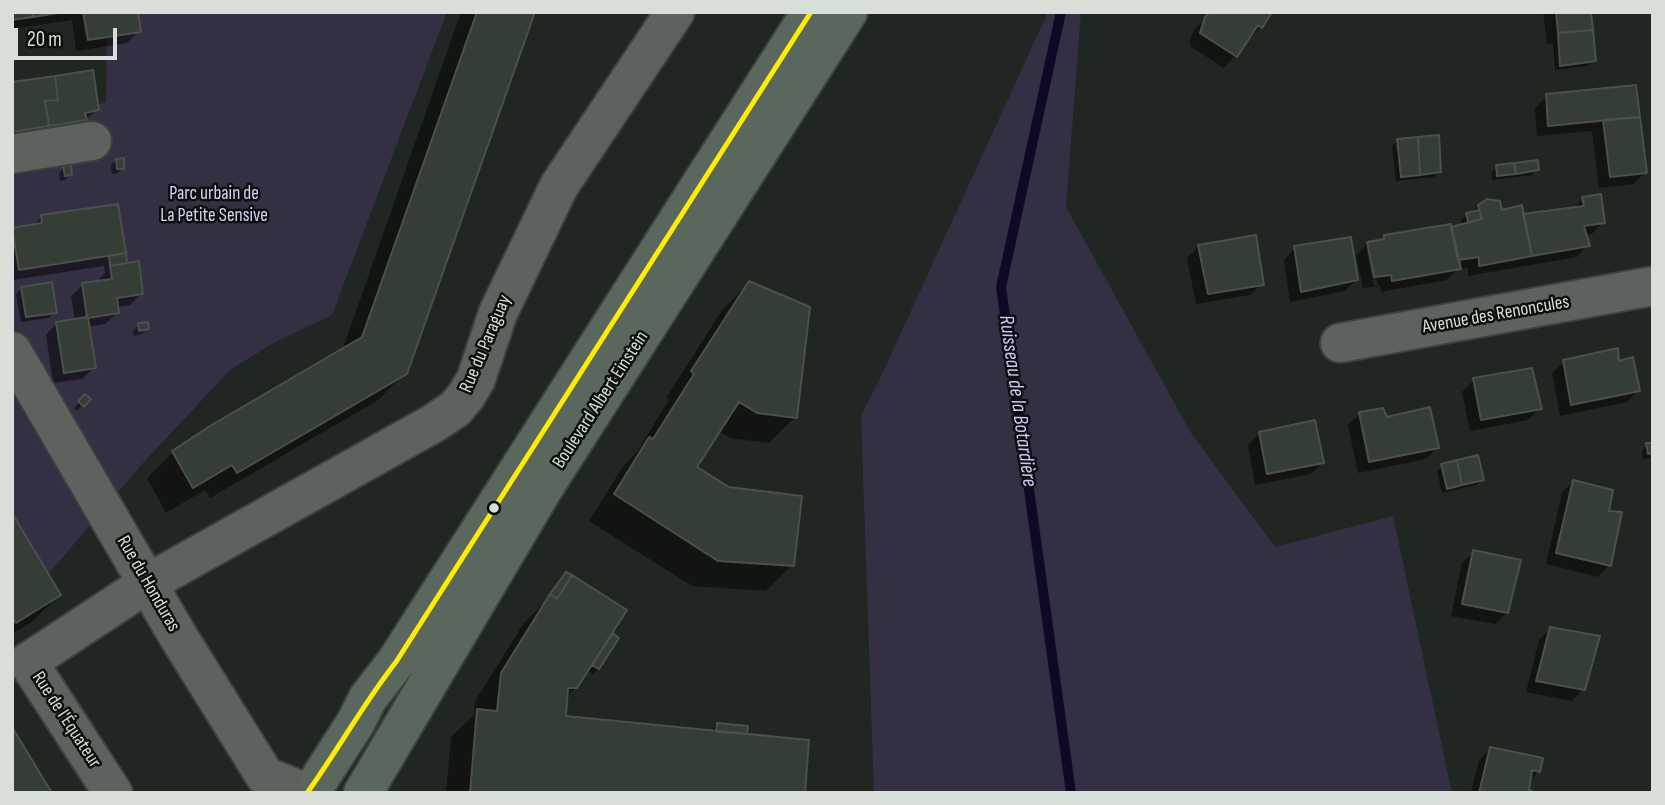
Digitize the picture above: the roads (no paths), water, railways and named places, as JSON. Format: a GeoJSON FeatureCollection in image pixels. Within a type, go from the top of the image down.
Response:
{"type":"FeatureCollection","features":[{"type":"Feature","properties":{"kind":"main road","name":"Boulevard Albert Einstein"},"geometry":{"type":"LineString","coordinates":[[311,788],[356,722],[368,698],[396,662],[811,12]]}},
{"type":"Feature","properties":{"kind":"main road","name":"Boulevard Albert Einstein"},"geometry":{"type":"LineString","coordinates":[[363,793],[543,489],[848,12]]}},
{"type":"Feature","properties":{"kind":"main road"},"geometry":{"type":"LineString","coordinates":[[311,788],[338,776],[347,780],[357,793]]}},
{"type":"Feature","properties":{"kind":"street","name":"Rue du Paraguay"},"geometry":{"type":"LineString","coordinates":[[148,583],[455,410],[476,379],[498,313],[559,186],[675,12]]}},
{"type":"Feature","properties":{"kind":"street"},"geometry":{"type":"LineString","coordinates":[[12,154],[92,141]]}},
{"type":"Feature","properties":{"kind":"street","name":"Avenue des Renoncules"},"geometry":{"type":"LineString","coordinates":[[1340,343],[1653,286]]}},
{"type":"Feature","properties":{"kind":"street","name":"Rue du Honduras"},"geometry":{"type":"LineString","coordinates":[[12,351],[178,636],[265,776],[311,788]]}},
{"type":"Feature","properties":{"kind":"street","name":"Rue de l'Équateur"},"geometry":{"type":"LineString","coordinates":[[113,793],[28,662],[148,583]]}},
{"type":"Feature","properties":{"kind":"waterway","name":"Ruisseau de la Botardière"},"geometry":{"type":"LineString","coordinates":[[1061,12],[1001,287],[1071,793]]}},
{"type":"Feature","properties":{"kind":"park label","name":"Parc urbain de La Petite Sensive"},"geometry":{"type":"Point","coordinates":[214,205]}}]}
